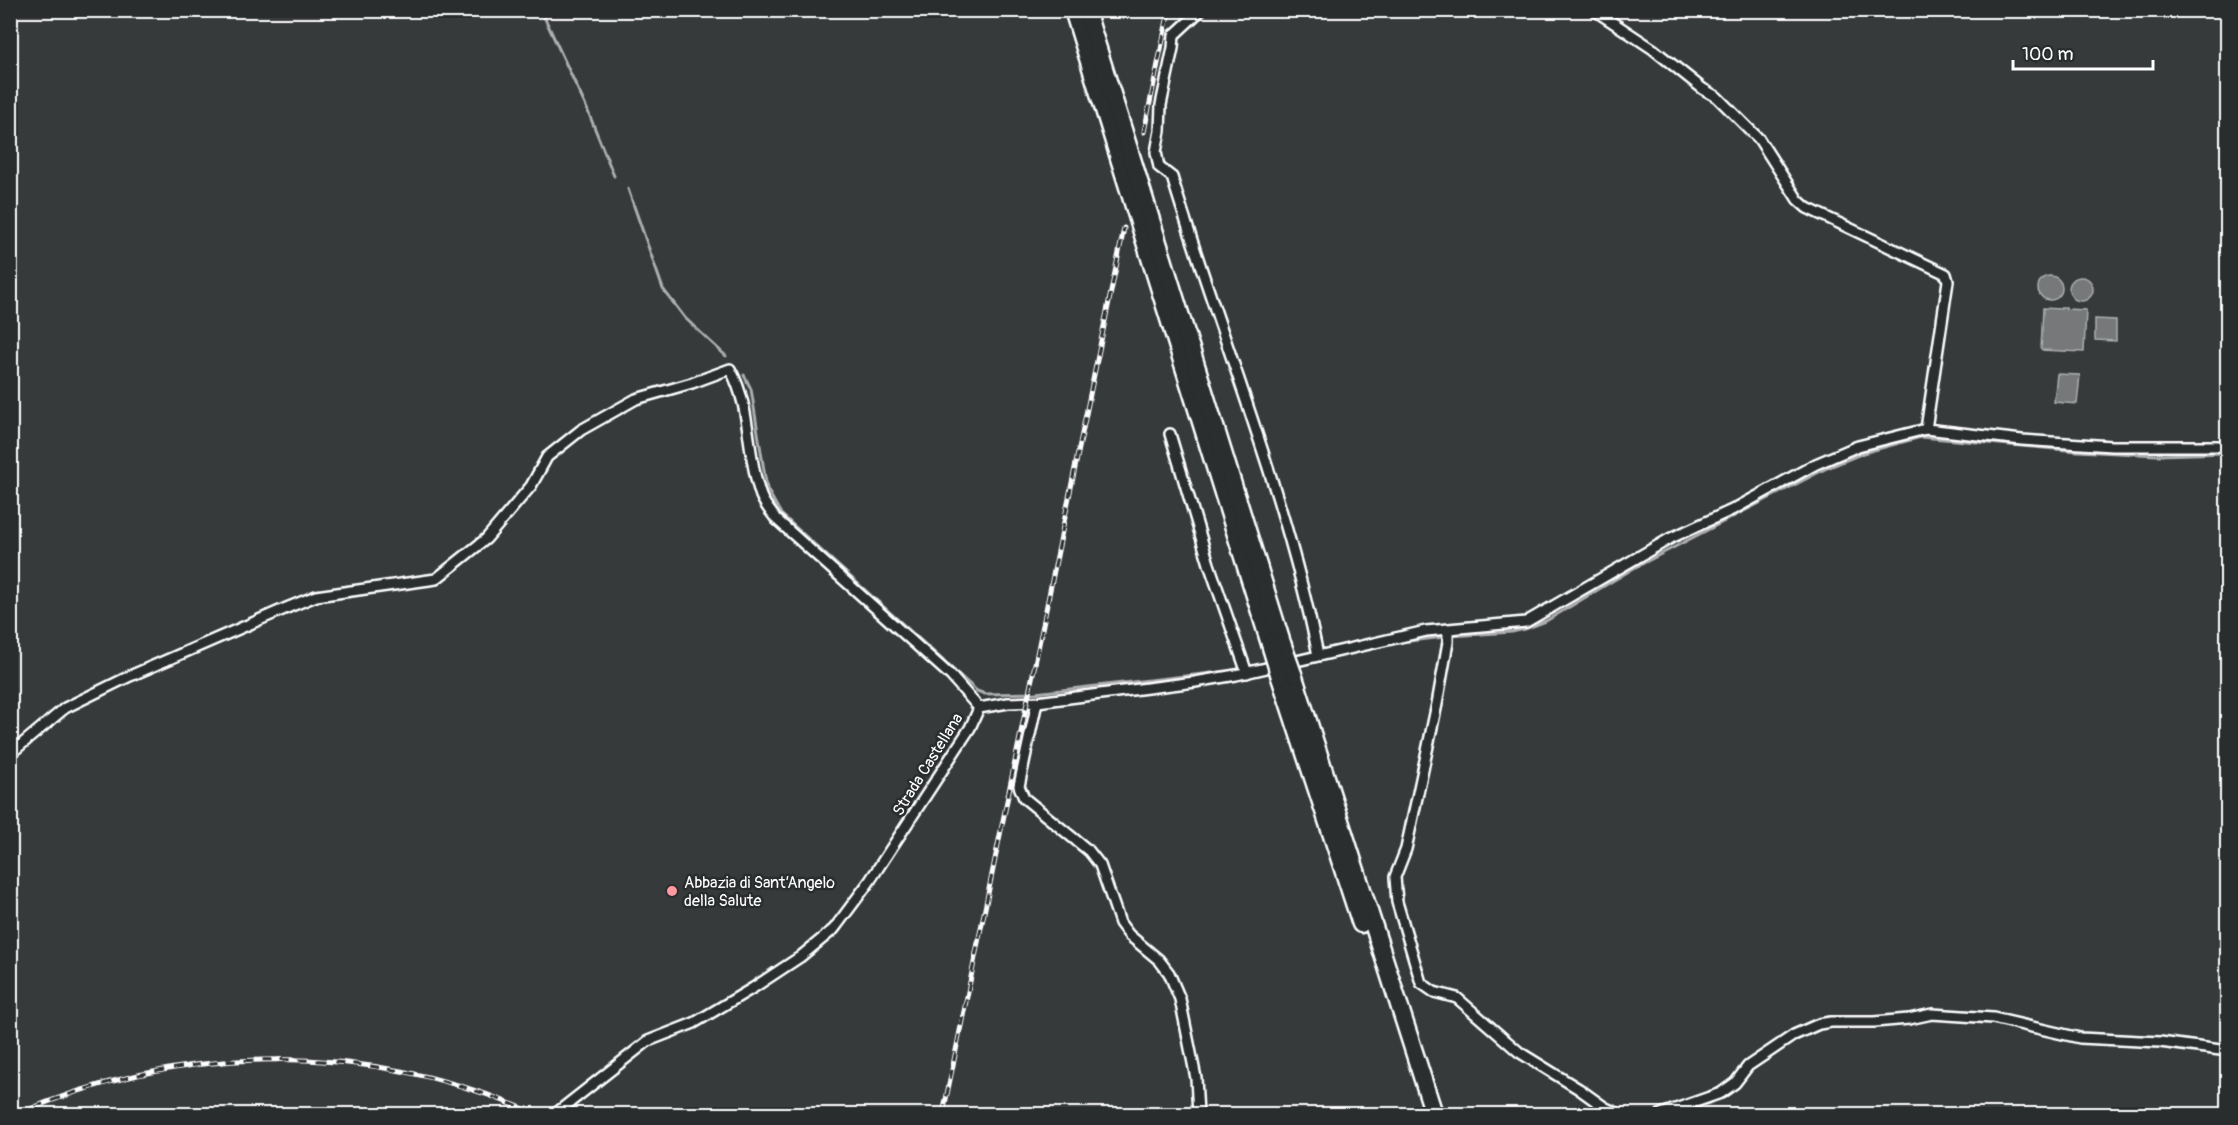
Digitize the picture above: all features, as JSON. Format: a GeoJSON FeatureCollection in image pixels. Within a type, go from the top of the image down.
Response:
{"type":"FeatureCollection","features":[{"type":"Feature","properties":{"kind":"highway"},"geometry":{"type":"LineString","coordinates":[[1073,10],[1276,643],[1422,1114]]}},
{"type":"Feature","properties":{"kind":"highway"},"geometry":{"type":"LineString","coordinates":[[1086,10],[1276,643]]}},
{"type":"Feature","properties":{"kind":"highway"},"geometry":{"type":"LineString","coordinates":[[1286,675],[1434,1114]]}},
{"type":"Feature","properties":{"kind":"street"},"geometry":{"type":"LineString","coordinates":[[1201,10],[1174,35],[1161,105],[1156,152],[1159,167],[1172,177],[1247,405],[1287,530],[1311,616],[1318,655]]}},
{"type":"Feature","properties":{"kind":"street"},"geometry":{"type":"LineString","coordinates":[[1594,10],[1653,49],[1703,89],[1717,97],[1759,139],[1798,201],[1806,208],[1946,274],[1948,281],[1926,429],[2022,440],[2112,446],[2228,446]]}},
{"type":"Feature","properties":{"kind":"street"},"geometry":{"type":"LineString","coordinates":[[10,754],[65,708],[130,676],[298,603],[316,596],[436,579],[462,561],[486,539],[510,514],[531,486],[547,457],[581,430],[636,399],[730,369],[735,378],[748,425],[761,498],[776,519],[951,676],[979,708]]}},
{"type":"Feature","properties":{"kind":"street","name":"Strada Castellana"},"geometry":{"type":"LineString","coordinates":[[555,1114],[648,1041],[694,1023],[753,988],[800,957],[834,929],[870,882],[969,728],[979,708],[1196,682],[1247,673],[1426,631],[1526,622],[1671,538],[1734,509],[1816,464],[1858,446],[1926,429]]}},
{"type":"Feature","properties":{"kind":"street"},"geometry":{"type":"LineString","coordinates":[[1170,434],[1209,564],[1247,673]]}},
{"type":"Feature","properties":{"kind":"street"},"geometry":{"type":"LineString","coordinates":[[1448,630],[1448,642],[1406,849],[1395,877],[1397,903],[1421,983],[1434,992],[1457,998],[1519,1052],[1604,1107],[1619,1114]]}},
{"type":"Feature","properties":{"kind":"street"},"geometry":{"type":"LineString","coordinates":[[1037,702],[1019,786],[1024,798],[1089,851],[1100,865],[1120,923],[1129,935],[1159,960],[1169,974],[1180,999],[1196,1078],[1198,1114]]}},
{"type":"Feature","properties":{"kind":"street"},"geometry":{"type":"LineString","coordinates":[[1660,1114],[1721,1093],[1735,1083],[1748,1066],[1794,1035],[1819,1024],[1831,1022],[1886,1021],[1932,1014],[1993,1018],[2080,1038],[2160,1042],[2228,1051]]}},
{"type":"Feature","properties":{"kind":"shaded area"},"geometry":{"type":"Polygon","coordinates":[[[2050,276],[2055,277],[2061,283],[2061,293],[2055,299],[2050,300],[2045,299],[2039,293],[2038,288],[2039,283],[2045,277],[2050,276]]]}},
{"type":"Feature","properties":{"kind":"shaded area"},"geometry":{"type":"Polygon","coordinates":[[[2081,277],[2086,278],[2092,284],[2092,294],[2086,300],[2081,301],[2076,300],[2070,294],[2069,289],[2070,284],[2076,278],[2081,277]]]}},
{"type":"Feature","properties":{"kind":"shaded area"},"geometry":{"type":"Polygon","coordinates":[[[2061,307],[2086,310],[2084,352],[2041,350],[2043,308],[2061,309],[2061,307]]]}},
{"type":"Feature","properties":{"kind":"shaded area"},"geometry":{"type":"Polygon","coordinates":[[[2095,319],[2116,320],[2116,341],[2095,340],[2095,319]]]}},
{"type":"Feature","properties":{"kind":"shaded area"},"geometry":{"type":"Polygon","coordinates":[[[2057,374],[2080,375],[2077,404],[2054,402],[2057,374]]]}},
{"type":"Feature","properties":{"kind":"waterway"},"geometry":{"type":"LineString","coordinates":[[541,10],[587,109],[614,176]]}},
{"type":"Feature","properties":{"kind":"waterway"},"geometry":{"type":"LineString","coordinates":[[628,189],[663,289],[685,318],[726,356]]}},
{"type":"Feature","properties":{"kind":"waterway"},"geometry":{"type":"LineString","coordinates":[[744,375],[751,389],[767,489],[781,514],[977,691],[985,694],[1035,693],[1229,671]]}},
{"type":"Feature","properties":{"kind":"waterway"},"geometry":{"type":"LineString","coordinates":[[1451,636],[1512,632],[1546,621],[1634,568],[1827,468],[1863,453],[1921,437],[2077,451],[2157,455],[2228,453]]}},
{"type":"Feature","properties":{"kind":"waterway"},"geometry":{"type":"LineString","coordinates":[[1295,666],[1401,642],[1445,637]]}},
{"type":"Feature","properties":{"kind":"railway"},"geometry":{"type":"LineString","coordinates":[[1144,132],[1169,10]]}},
{"type":"Feature","properties":{"kind":"railway"},"geometry":{"type":"LineString","coordinates":[[943,1114],[1124,228]]}},
{"type":"Feature","properties":{"kind":"railway"},"geometry":{"type":"LineString","coordinates":[[18,1114],[81,1091],[145,1074],[211,1063],[277,1060],[343,1063],[409,1073],[473,1090],[535,1114]]}},
{"type":"Feature","properties":{"kind":"place","name":"Abbazia di Sant’Angelo della Salute"},"geometry":{"type":"Point","coordinates":[672,891]}}]}
